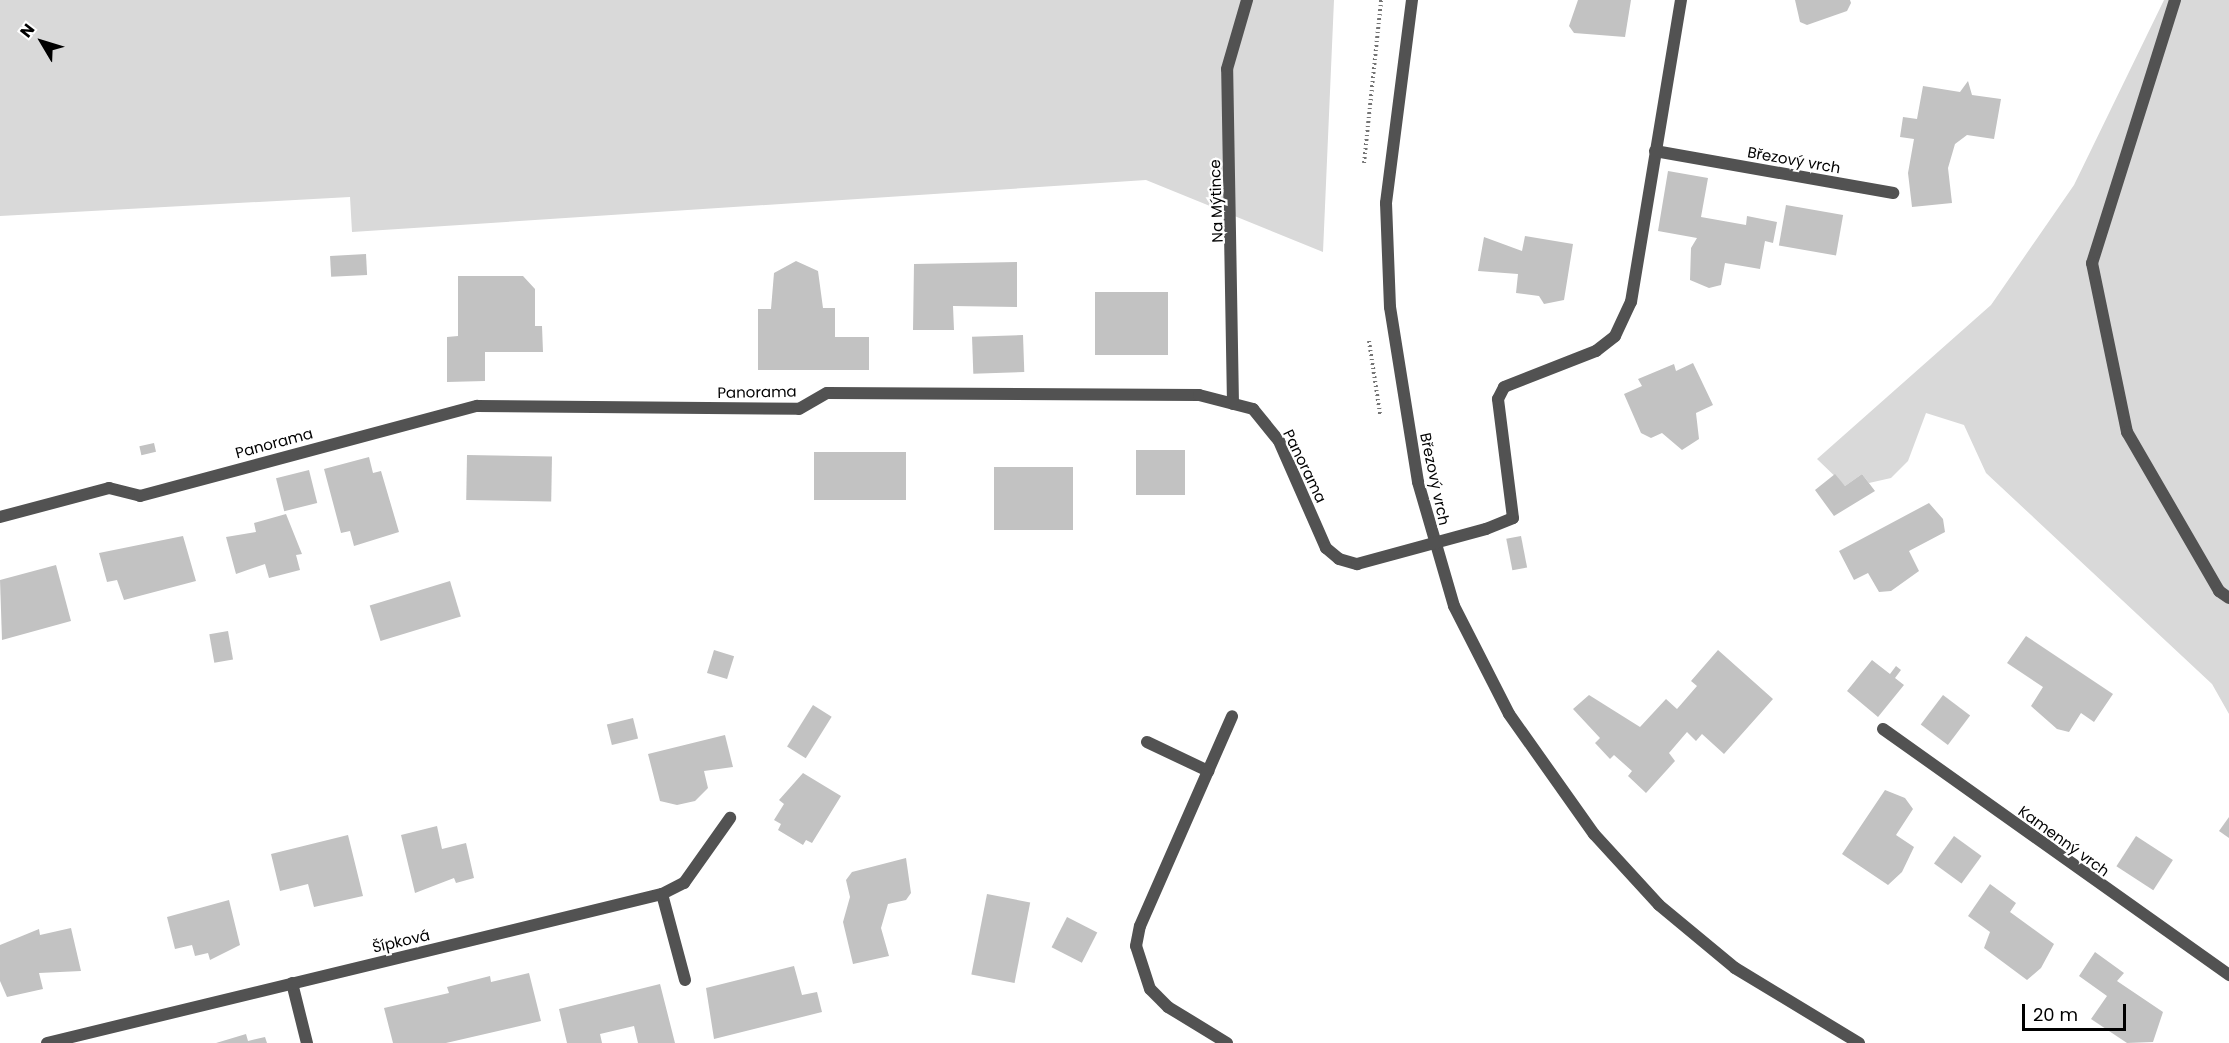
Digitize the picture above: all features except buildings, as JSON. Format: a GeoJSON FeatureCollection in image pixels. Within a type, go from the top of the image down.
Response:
{"type":"FeatureCollection","features":[{"type":"Feature","properties":{"kind":"street","name":"Na Mýtince"},"geometry":{"type":"LineString","coordinates":[[1233,404],[1227,69],[1247,0]]}},
{"type":"Feature","properties":{"kind":"street","name":"Březový vrch"},"geometry":{"type":"LineString","coordinates":[[1412,0],[1386,203],[1390,306],[1433,544],[1513,518],[1498,399],[1515,380],[1577,361],[1615,336],[1631,302],[1681,0]]}},
{"type":"Feature","properties":{"kind":"street"},"geometry":{"type":"LineString","coordinates":[[2175,0],[2092,263],[2127,432],[2219,591],[2229,598]]}},
{"type":"Feature","properties":{"kind":"street","name":"Březový vrch"},"geometry":{"type":"LineString","coordinates":[[1655,151],[1893,193]]}},
{"type":"Feature","properties":{"kind":"street","name":"Panorama"},"geometry":{"type":"LineString","coordinates":[[0,517],[109,488],[140,495],[477,406],[799,409],[827,393],[1199,395],[1253,409],[1279,441],[1326,548],[1339,559],[1357,564],[1433,544]]}},
{"type":"Feature","properties":{"kind":"street"},"geometry":{"type":"LineString","coordinates":[[1433,544],[1454,606],[1509,714],[1594,834],[1659,905],[1735,968],[1859,1043]]}},
{"type":"Feature","properties":{"kind":"street"},"geometry":{"type":"LineString","coordinates":[[1227,1043],[1168,1007],[1150,989],[1136,946],[1140,926],[1232,716]]}},
{"type":"Feature","properties":{"kind":"street","name":"Kamenný vrch"},"geometry":{"type":"LineString","coordinates":[[1883,729],[2229,975]]}},
{"type":"Feature","properties":{"kind":"street"},"geometry":{"type":"LineString","coordinates":[[1147,742],[1208,771]]}},
{"type":"Feature","properties":{"kind":"street","name":"Šípková"},"geometry":{"type":"LineString","coordinates":[[47,1043],[662,894],[684,883],[730,818]]}},
{"type":"Feature","properties":{"kind":"street"},"geometry":{"type":"LineString","coordinates":[[662,894],[685,980]]}},
{"type":"Feature","properties":{"kind":"street"},"geometry":{"type":"LineString","coordinates":[[292,982],[307,1043]]}},
{"type":"Feature","properties":{"kind":"shaded area"},"geometry":{"type":"Polygon","coordinates":[[[0,0],[1334,0],[1323,252],[1146,180],[352,232],[350,197],[0,216],[0,0]]]}},
{"type":"Feature","properties":{"kind":"shaded area"},"geometry":{"type":"Polygon","coordinates":[[[2164,0],[2229,0],[2229,714],[2212,684],[1986,473],[1964,425],[1926,413],[1908,461],[1891,478],[1869,483],[1862,474],[1845,486],[1817,459],[1991,305],[2074,185],[2164,0]]]}}]}
